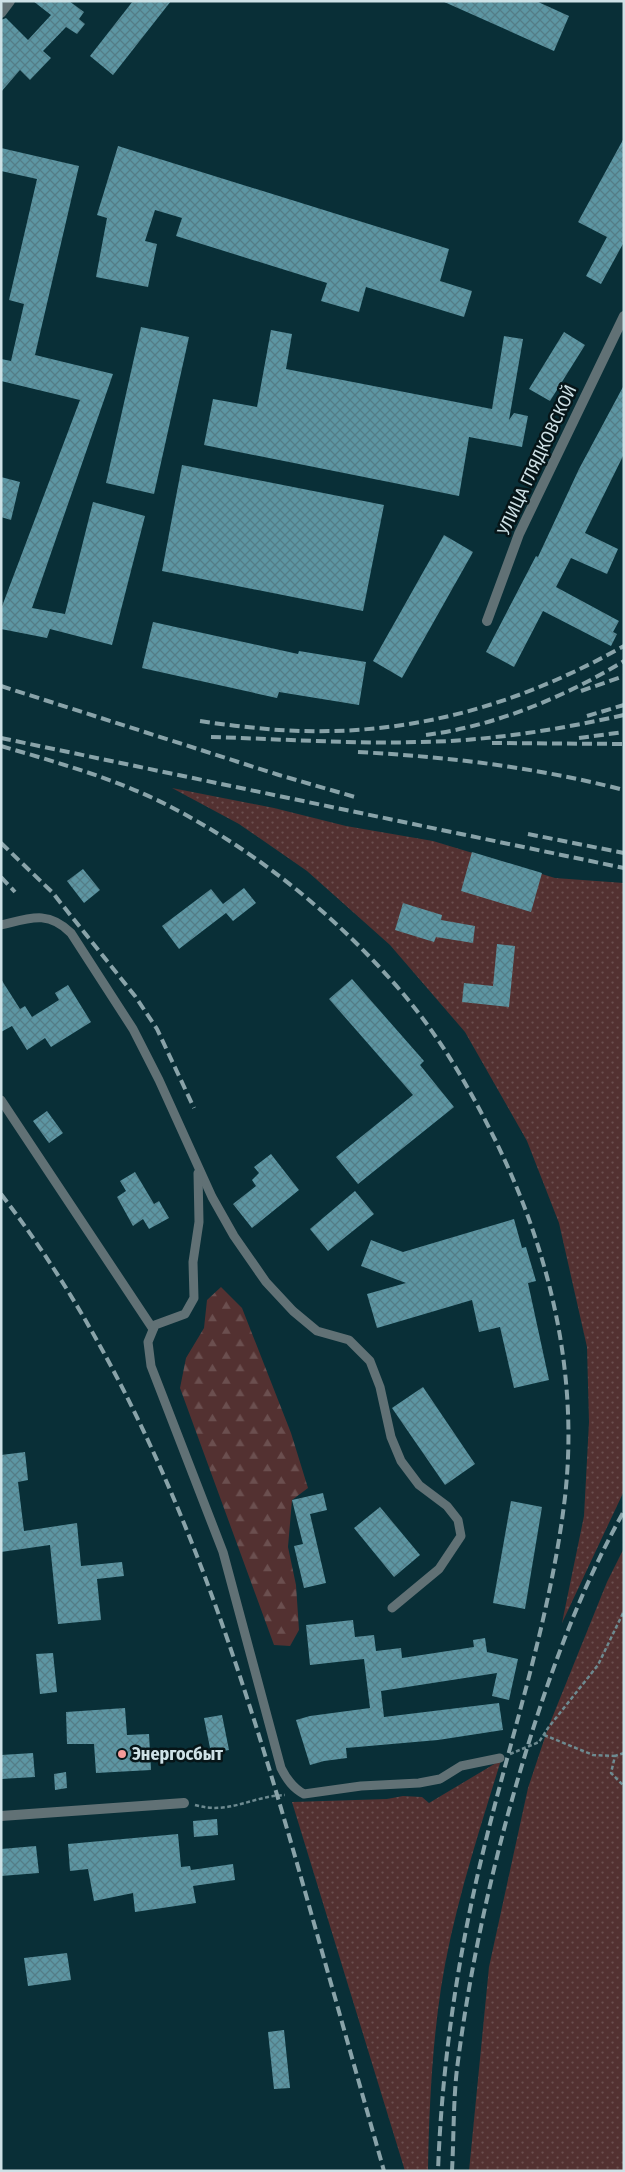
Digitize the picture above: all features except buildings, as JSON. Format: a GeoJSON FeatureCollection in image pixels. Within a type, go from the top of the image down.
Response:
{"type":"FeatureCollection","features":[{"type":"Feature","properties":{"kind":"street"},"geometry":{"type":"LineString","coordinates":[[1,13],[10,1]]}},
{"type":"Feature","properties":{"kind":"street","name":"УЛИЦА ГЛЯДКОВСКОЙ"},"geometry":{"type":"LineString","coordinates":[[487,621],[519,534],[624,316]]}},
{"type":"Feature","properties":{"kind":"street"},"geometry":{"type":"LineString","coordinates":[[1,1816],[184,1803]]}},
{"type":"Feature","properties":{"kind":"lane"},"geometry":{"type":"LineString","coordinates":[[1,925],[45,917],[62,924],[71,933],[133,1029],[159,1080],[221,1216],[266,1282],[280,1298],[317,1331],[349,1340],[370,1361],[380,1387],[391,1437],[401,1461],[419,1485],[447,1506],[458,1520],[461,1536],[439,1569],[392,1608]]}},
{"type":"Feature","properties":{"kind":"lane"},"geometry":{"type":"LineString","coordinates":[[1,1100],[154,1329]]}},
{"type":"Feature","properties":{"kind":"lane"},"geometry":{"type":"LineString","coordinates":[[198,1168],[199,1222],[193,1262],[194,1298],[185,1314],[155,1325],[148,1342],[150,1366],[223,1552],[281,1768],[291,1784],[304,1794],[361,1786],[420,1783],[440,1779],[461,1766],[500,1758]]}},
{"type":"Feature","properties":{"kind":"path"},"geometry":{"type":"LineString","coordinates":[[500,1758],[539,1742],[598,1665],[624,1611]]}},
{"type":"Feature","properties":{"kind":"path"},"geometry":{"type":"LineString","coordinates":[[544,1735],[593,1755],[615,1756],[624,1753]]}},
{"type":"Feature","properties":{"kind":"path"},"geometry":{"type":"LineString","coordinates":[[615,1756],[611,1772],[624,1786]]}},
{"type":"Feature","properties":{"kind":"path"},"geometry":{"type":"LineString","coordinates":[[184,1803],[211,1808],[230,1808],[260,1798],[304,1794]]}},
{"type":"Feature","properties":{"kind":"green space"},"geometry":{"type":"Polygon","coordinates":[[[172,788],[274,808],[346,826],[433,841],[555,878],[624,883],[624,1491],[562,1623],[584,1516],[589,1422],[587,1347],[559,1223],[527,1141],[465,1032],[390,945],[307,871],[239,824],[172,788]]]}},
{"type":"Feature","properties":{"kind":"green space"},"geometry":{"type":"Polygon","coordinates":[[[221,1287],[242,1308],[291,1433],[308,1488],[292,1500],[288,1547],[296,1585],[299,1630],[290,1646],[274,1645],[180,1388],[186,1358],[204,1328],[207,1300],[221,1287]]]}},
{"type":"Feature","properties":{"kind":"green space"},"geometry":{"type":"Polygon","coordinates":[[[624,1548],[624,2171],[469,2171],[489,1967],[528,1788],[548,1728],[607,1582],[624,1548]]]}},
{"type":"Feature","properties":{"kind":"green space"},"geometry":{"type":"Polygon","coordinates":[[[501,1760],[467,1873],[446,1959],[433,2056],[428,2171],[405,2171],[292,1802],[387,1799],[403,1796],[422,1797],[429,1803],[501,1760]]]}},
{"type":"Feature","properties":{"kind":"railway"},"geometry":{"type":"LineString","coordinates":[[200,721],[279,730],[326,731],[371,729],[415,723],[458,714],[542,686],[624,646]]}},
{"type":"Feature","properties":{"kind":"railway"},"geometry":{"type":"LineString","coordinates":[[426,735],[478,725],[529,708],[554,698],[624,661]]}},
{"type":"Feature","properties":{"kind":"railway"},"geometry":{"type":"LineString","coordinates":[[581,691],[624,676]]}},
{"type":"Feature","properties":{"kind":"railway"},"geometry":{"type":"LineString","coordinates":[[1,686],[279,775],[355,797]]}},
{"type":"Feature","properties":{"kind":"railway"},"geometry":{"type":"LineString","coordinates":[[587,716],[624,705]]}},
{"type":"Feature","properties":{"kind":"railway"},"geometry":{"type":"LineString","coordinates":[[211,737],[368,742],[446,741],[522,734],[624,715]]}},
{"type":"Feature","properties":{"kind":"railway"},"geometry":{"type":"LineString","coordinates":[[579,738],[624,732]]}},
{"type":"Feature","properties":{"kind":"railway"},"geometry":{"type":"LineString","coordinates":[[1,738],[624,868]]}},
{"type":"Feature","properties":{"kind":"railway"},"geometry":{"type":"LineString","coordinates":[[492,743],[624,744]]}},
{"type":"Feature","properties":{"kind":"railway"},"geometry":{"type":"LineString","coordinates":[[1,746],[109,780],[171,807],[232,842],[261,862],[343,930],[406,997],[453,1063],[483,1116],[505,1161],[524,1206],[540,1253],[553,1300],[562,1349],[567,1398],[568,1447],[565,1497],[559,1541],[541,1630],[495,1804],[466,1928],[447,2049],[438,2171]]}},
{"type":"Feature","properties":{"kind":"railway"},"geometry":{"type":"LineString","coordinates":[[358,752],[492,764],[558,775],[624,790]]}},
{"type":"Feature","properties":{"kind":"railway"},"geometry":{"type":"LineString","coordinates":[[528,834],[624,853]]}},
{"type":"Feature","properties":{"kind":"railway"},"geometry":{"type":"LineString","coordinates":[[1,843],[52,892],[135,996],[157,1029],[194,1108]]}},
{"type":"Feature","properties":{"kind":"railway"},"geometry":{"type":"LineString","coordinates":[[1,877],[15,892]]}},
{"type":"Feature","properties":{"kind":"railway"},"geometry":{"type":"LineString","coordinates":[[1,1194],[56,1273],[105,1355],[148,1441],[186,1530],[221,1620],[280,1803],[384,2171]]}},
{"type":"Feature","properties":{"kind":"railway"},"geometry":{"type":"LineString","coordinates":[[452,2171],[455,2088],[467,1998],[485,1906],[508,1814],[543,1697],[557,1659],[588,1584],[624,1511]]}},
{"type":"Feature","properties":{"kind":"place","name":"Энергосбыт"},"geometry":{"type":"Point","coordinates":[122,1754]}}]}
